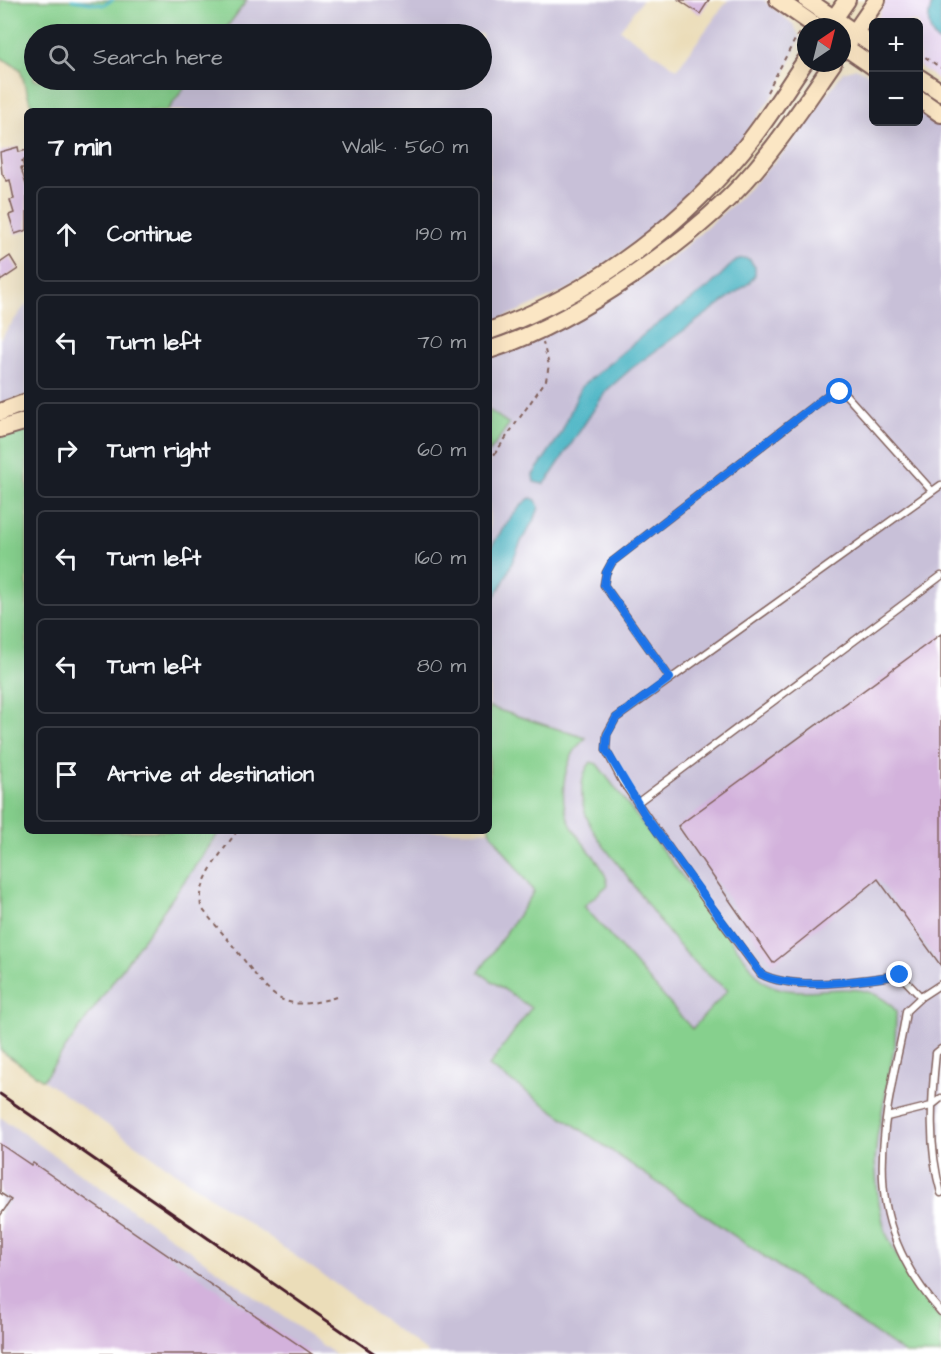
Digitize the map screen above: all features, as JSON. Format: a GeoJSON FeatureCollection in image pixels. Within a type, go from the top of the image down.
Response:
{"type":"FeatureCollection","features":[{"type":"Feature","properties":{"kind":"main road"},"geometry":{"type":"LineString","coordinates":[[778,0],[804,18]]}},
{"type":"Feature","properties":{"kind":"main road"},"geometry":{"type":"LineString","coordinates":[[807,0],[827,18]]}},
{"type":"Feature","properties":{"kind":"main road"},"geometry":{"type":"LineString","coordinates":[[835,18],[847,0]]}},
{"type":"Feature","properties":{"kind":"main road"},"geometry":{"type":"LineString","coordinates":[[851,38],[877,0]]}},
{"type":"Feature","properties":{"kind":"main road"},"geometry":{"type":"LineString","coordinates":[[851,31],[869,43]]}},
{"type":"Feature","properties":{"kind":"main road"},"geometry":{"type":"LineString","coordinates":[[851,53],[869,64]]}},
{"type":"Feature","properties":{"kind":"main road"},"geometry":{"type":"LineString","coordinates":[[492,330],[556,303],[591,283],[663,230],[738,156],[798,72]]}},
{"type":"Feature","properties":{"kind":"main road"},"geometry":{"type":"LineString","coordinates":[[492,349],[578,309],[614,287],[700,224],[754,171],[826,72]]}},
{"type":"Feature","properties":{"kind":"main road"},"geometry":{"type":"LineString","coordinates":[[923,80],[941,92]]}},
{"type":"Feature","properties":{"kind":"main road"},"geometry":{"type":"LineString","coordinates":[[923,101],[941,114]]}},
{"type":"Feature","properties":{"kind":"main road"},"geometry":{"type":"LineString","coordinates":[[0,412],[24,403]]}},
{"type":"Feature","properties":{"kind":"main road"},"geometry":{"type":"LineString","coordinates":[[0,429],[24,422]]}},
{"type":"Feature","properties":{"kind":"lane"},"geometry":{"type":"LineString","coordinates":[[670,678],[604,585],[609,568],[620,556],[834,390],[846,395],[932,491]]}},
{"type":"Feature","properties":{"kind":"lane"},"geometry":{"type":"LineString","coordinates":[[921,997],[900,975],[863,980],[783,983],[761,974],[637,803],[606,750],[607,735],[616,718],[941,485]]}},
{"type":"Feature","properties":{"kind":"lane"},"geometry":{"type":"LineString","coordinates":[[637,803],[941,576]]}},
{"type":"Feature","properties":{"kind":"lane"},"geometry":{"type":"LineString","coordinates":[[941,984],[921,997],[906,1011],[880,1161],[890,1229],[917,1282],[941,1311]]}},
{"type":"Feature","properties":{"kind":"lane"},"geometry":{"type":"LineString","coordinates":[[941,1049],[936,1053],[931,1106],[932,1137],[941,1193]]}},
{"type":"Feature","properties":{"kind":"lane"},"geometry":{"type":"LineString","coordinates":[[886,1117],[931,1106],[941,1098]]}},
{"type":"Feature","properties":{"kind":"lane"},"geometry":{"type":"LineString","coordinates":[[932,1137],[941,1131]]}},
{"type":"Feature","properties":{"kind":"path"},"geometry":{"type":"LineString","coordinates":[[765,95],[797,36]]}},
{"type":"Feature","properties":{"kind":"path"},"geometry":{"type":"LineString","coordinates":[[923,55],[941,68]]}},
{"type":"Feature","properties":{"kind":"path"},"geometry":{"type":"LineString","coordinates":[[492,458],[546,380],[549,365],[538,329]]}},
{"type":"Feature","properties":{"kind":"path"},"geometry":{"type":"LineString","coordinates":[[235,834],[203,884],[200,897],[201,907],[272,995],[292,1004],[311,1005],[336,997]]}},
{"type":"Feature","properties":{"kind":"shaded area"},"geometry":{"type":"Polygon","coordinates":[[[247,0],[642,0],[620,30],[677,69],[728,0],[764,0],[794,25],[797,32],[797,45],[780,86],[733,151],[690,198],[661,224],[571,288],[492,323],[492,108],[169,108],[183,90],[492,90],[492,24],[229,24],[247,0]]]}},
{"type":"Feature","properties":{"kind":"shaded area"},"geometry":{"type":"Polygon","coordinates":[[[885,0],[941,0],[941,82],[923,69],[923,18],[878,18],[885,0]]]}},
{"type":"Feature","properties":{"kind":"shaded area"},"geometry":{"type":"Polygon","coordinates":[[[856,68],[869,74],[869,126],[923,126],[923,109],[941,122],[941,1354],[429,1354],[334,1283],[43,1080],[218,834],[492,834],[492,449],[509,424],[492,412],[492,357],[528,343],[627,288],[678,253],[736,201],[786,150],[843,72],[851,72],[851,70],[856,68]]]}},
{"type":"Feature","properties":{"kind":"shaded area"},"geometry":{"type":"Polygon","coordinates":[[[24,307],[24,396],[0,404],[0,339],[24,307]]]}},
{"type":"Feature","properties":{"kind":"shaded area"},"geometry":{"type":"Polygon","coordinates":[[[0,1117],[223,1274],[335,1354],[0,1354],[0,1117]]]}},
{"type":"Feature","properties":{"kind":"green space"},"geometry":{"type":"Polygon","coordinates":[[[0,0],[247,0],[229,24],[24,24],[24,82],[20,69],[0,57],[0,0]]]}},
{"type":"Feature","properties":{"kind":"green space"},"geometry":{"type":"Polygon","coordinates":[[[26,90],[183,90],[169,108],[32,108],[26,90]]]}},
{"type":"Feature","properties":{"kind":"green space"},"geometry":{"type":"Polygon","coordinates":[[[492,412],[509,424],[492,449],[492,412]]]}},
{"type":"Feature","properties":{"kind":"green space"},"geometry":{"type":"Polygon","coordinates":[[[24,429],[24,834],[218,834],[43,1080],[0,1050],[0,437],[24,429]]]}},
{"type":"Feature","properties":{"kind":"green space"},"geometry":{"type":"Polygon","coordinates":[[[492,708],[586,738],[572,755],[568,766],[564,801],[574,831],[602,868],[608,885],[584,906],[692,1029],[728,990],[683,950],[593,830],[584,809],[582,795],[584,774],[591,762],[597,764],[761,980],[777,988],[795,991],[849,989],[866,991],[882,998],[896,1011],[895,1044],[877,1137],[875,1161],[878,1198],[885,1231],[898,1258],[913,1285],[941,1320],[941,1354],[905,1354],[489,1066],[531,1008],[479,972],[534,892],[492,834],[492,708]]]}},
{"type":"Feature","properties":{"kind":"water"},"geometry":{"type":"Polygon","coordinates":[[[934,0],[941,0],[941,44],[932,35],[929,24],[934,0]]]}},
{"type":"Feature","properties":{"kind":"water"},"geometry":{"type":"Polygon","coordinates":[[[749,259],[755,267],[755,275],[749,283],[632,368],[606,391],[547,481],[543,484],[534,482],[533,475],[561,434],[581,387],[648,331],[710,286],[736,260],[749,259]]]}},
{"type":"Feature","properties":{"kind":"water"},"geometry":{"type":"Polygon","coordinates":[[[531,498],[536,500],[539,507],[538,512],[520,544],[504,582],[492,598],[492,547],[515,513],[531,498]]]}},
{"type":"Feature","properties":{"kind":"building"},"geometry":{"type":"Polygon","coordinates":[[[679,0],[709,0],[700,14],[679,0]]]}},
{"type":"Feature","properties":{"kind":"building"},"geometry":{"type":"Polygon","coordinates":[[[18,147],[19,152],[24,151],[24,160],[22,161],[24,168],[21,168],[24,178],[24,231],[15,234],[9,215],[14,213],[10,200],[14,199],[10,180],[7,181],[2,174],[0,152],[18,147]]]}},
{"type":"Feature","properties":{"kind":"building"},"geometry":{"type":"Polygon","coordinates":[[[10,256],[18,269],[0,281],[0,263],[10,256]]]}},
{"type":"Feature","properties":{"kind":"building"},"geometry":{"type":"Polygon","coordinates":[[[941,634],[941,966],[878,879],[773,963],[678,826],[941,634]]]}},
{"type":"Feature","properties":{"kind":"building"},"geometry":{"type":"Polygon","coordinates":[[[0,1144],[31,1165],[33,1163],[312,1354],[0,1354],[0,1216],[11,1200],[0,1193],[0,1144]]]}},
{"type":"Feature","properties":{"kind":"waterway"},"geometry":{"type":"LineString","coordinates":[[72,0],[103,5],[113,0]]}},
{"type":"Feature","properties":{"kind":"railway"},"geometry":{"type":"LineString","coordinates":[[0,1094],[375,1354]]}},
{"type":"Feature","properties":{"kind":"route"},"geometry":{"type":"LineString","coordinates":[[840,392],[834,390],[612,562],[606,573],[604,585],[670,678],[616,718],[607,735],[606,750],[622,781],[645,815],[761,974],[783,983],[863,980],[900,975]]}}]}
